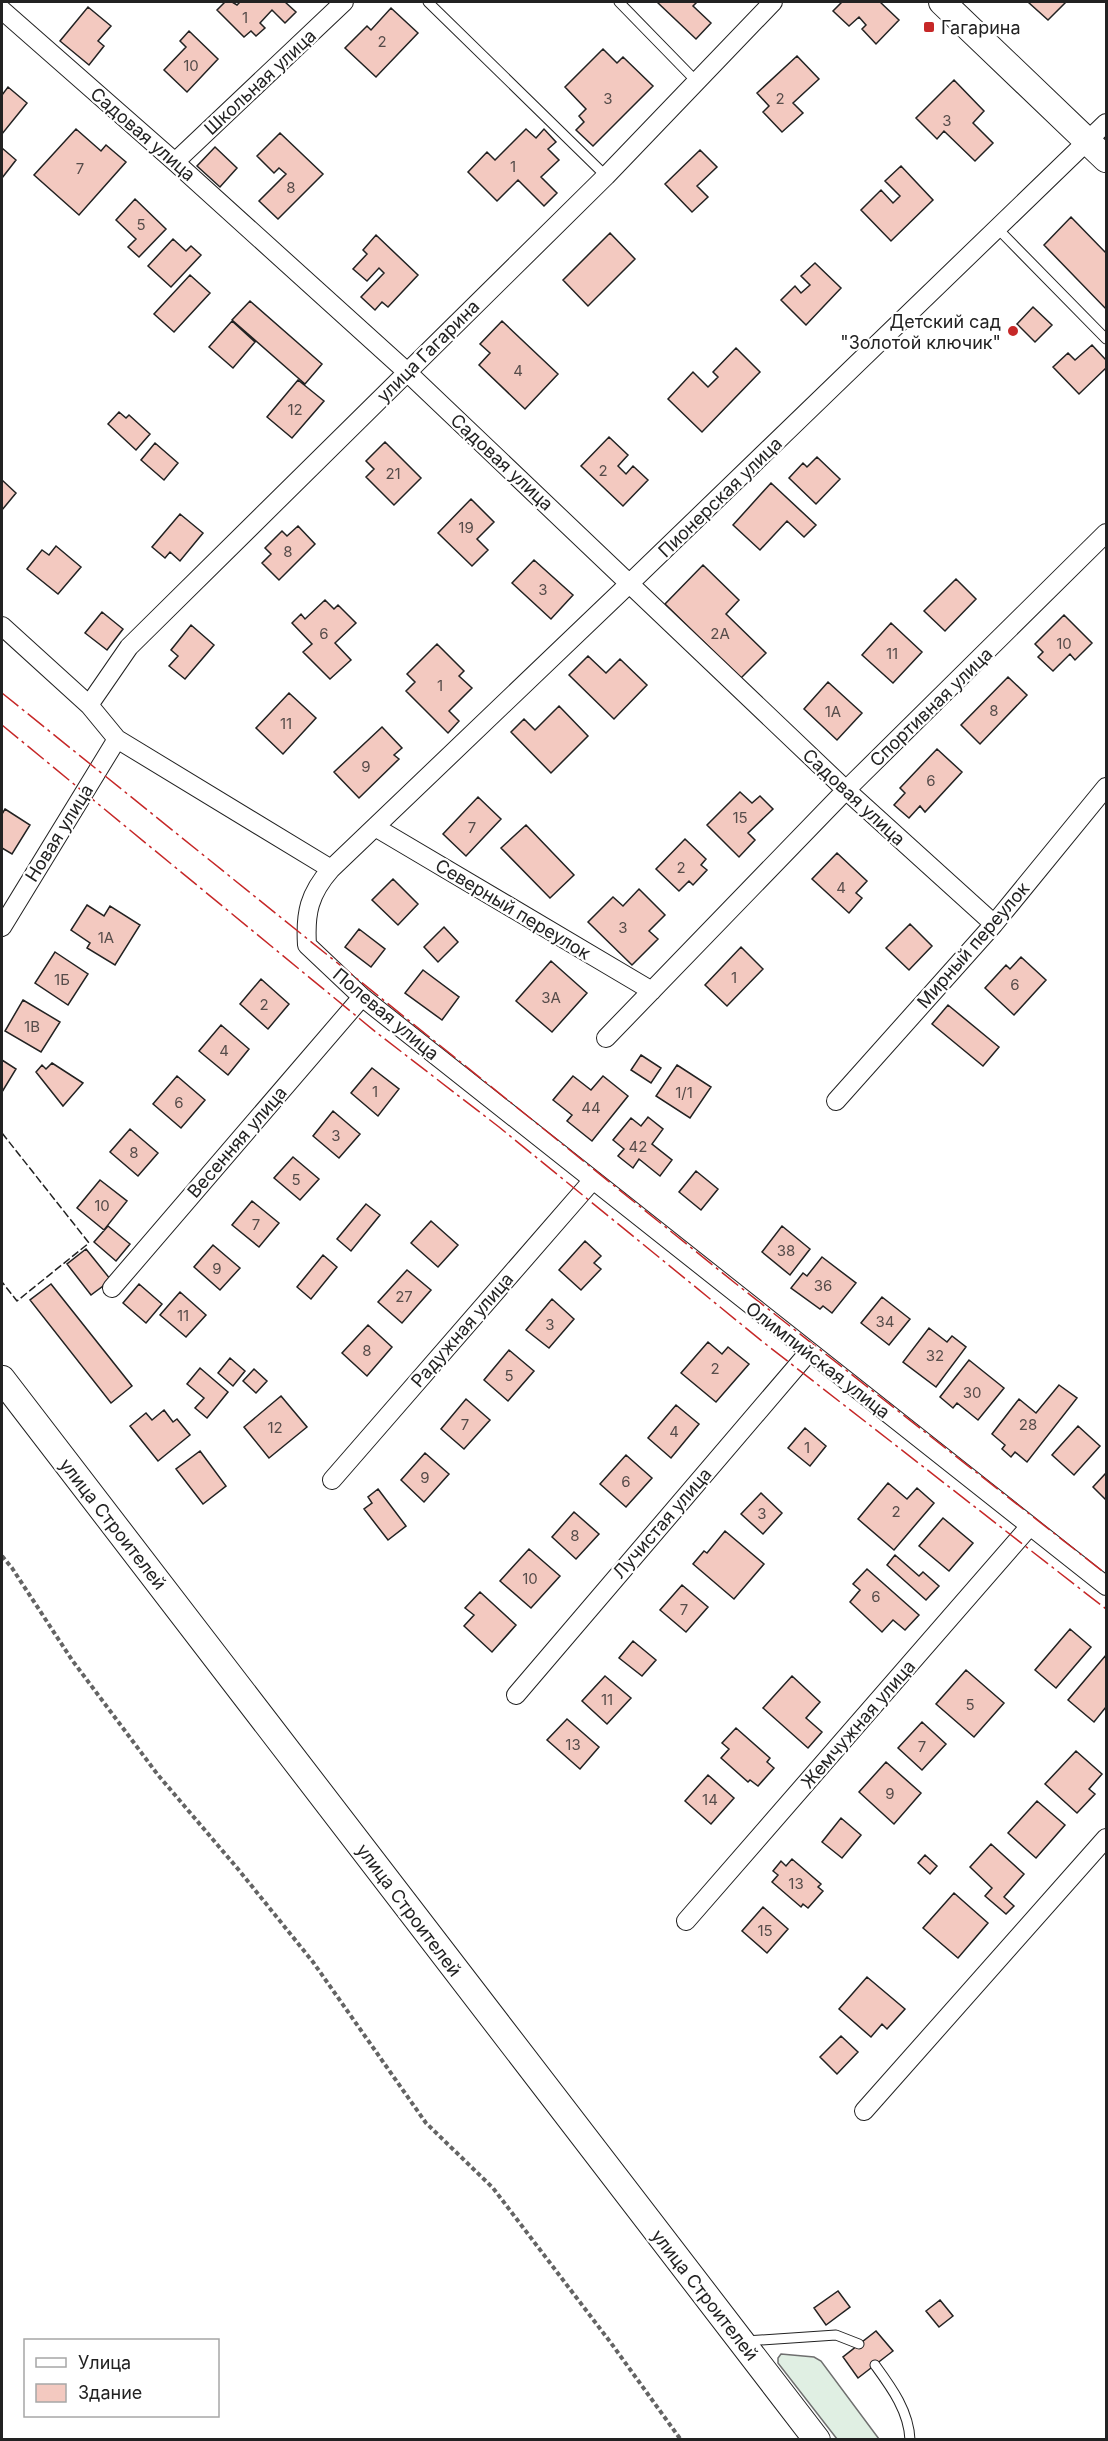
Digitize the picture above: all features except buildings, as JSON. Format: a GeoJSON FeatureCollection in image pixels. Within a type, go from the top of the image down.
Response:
{"type":"FeatureCollection","features":[{"type":"Feature","properties":{"kind":"main road"},"geometry":{"type":"LineString","coordinates":[[942,2],[1107,159]]}},
{"type":"Feature","properties":{"kind":"main road","name":"улица Строителей"},"geometry":{"type":"LineString","coordinates":[[2,1379],[817,2439]]}},
{"type":"Feature","properties":{"kind":"street","name":"Школьная улица"},"geometry":{"type":"LineString","coordinates":[[175,162],[345,2]]}},
{"type":"Feature","properties":{"kind":"street","name":"улица Гагарина"},"geometry":{"type":"LineString","coordinates":[[89,705],[129,647],[606,176],[773,2]]}},
{"type":"Feature","properties":{"kind":"street","name":"Садовая улица"},"geometry":{"type":"LineString","coordinates":[[2,10],[175,162],[406,372],[846,790],[994,924]]}},
{"type":"Feature","properties":{"kind":"street","name":"Пионерская улица"},"geometry":{"type":"LineString","coordinates":[[331,869],[1107,123]]}},
{"type":"Feature","properties":{"kind":"street","name":"Спортивная улица"},"geometry":{"type":"LineString","coordinates":[[606,1038],[846,790],[1107,533]]}},
{"type":"Feature","properties":{"kind":"street"},"geometry":{"type":"LineString","coordinates":[[2,626],[89,705],[117,739],[331,869]]}},
{"type":"Feature","properties":{"kind":"street","name":"Новая улица"},"geometry":{"type":"LineString","coordinates":[[2,927],[117,739]]}},
{"type":"Feature","properties":{"kind":"street","name":"Мирный переулок"},"geometry":{"type":"LineString","coordinates":[[836,1101],[994,924],[1107,787]]}},
{"type":"Feature","properties":{"kind":"street","name":"Северный переулок"},"geometry":{"type":"LineString","coordinates":[[375,827],[652,991]]}},
{"type":"Feature","properties":{"kind":"street","name":"Полевая улица"},"geometry":{"type":"LineString","coordinates":[[331,869],[319,883],[311,900],[305,922],[307,945],[362,997],[531,1133]]}},
{"type":"Feature","properties":{"kind":"street","name":"Весенняя улица"},"geometry":{"type":"LineString","coordinates":[[112,1288],[362,997]]}},
{"type":"Feature","properties":{"kind":"street","name":"Олимпийская улица"},"geometry":{"type":"LineString","coordinates":[[531,1133],[1107,1586]]}},
{"type":"Feature","properties":{"kind":"street","name":"Радужная улица"},"geometry":{"type":"LineString","coordinates":[[332,1480],[592,1181]]}},
{"type":"Feature","properties":{"kind":"street","name":"Лучистая улица"},"geometry":{"type":"LineString","coordinates":[[516,1695],[809,1352]]}},
{"type":"Feature","properties":{"kind":"street","name":"Жемчужная улица"},"geometry":{"type":"LineString","coordinates":[[686,1921],[1030,1526]]}},
{"type":"Feature","properties":{"kind":"street"},"geometry":{"type":"LineString","coordinates":[[864,2111],[1107,1838]]}},
{"type":"Feature","properties":{"kind":"lane"},"geometry":{"type":"LineString","coordinates":[[428,2],[606,176]]}},
{"type":"Feature","properties":{"kind":"lane"},"geometry":{"type":"LineString","coordinates":[[619,2],[698,82]]}},
{"type":"Feature","properties":{"kind":"lane"},"geometry":{"type":"LineString","coordinates":[[998,229],[1107,339]]}},
{"type":"Feature","properties":{"kind":"lane"},"geometry":{"type":"LineString","coordinates":[[741,2341],[836,2335],[859,2344]]}},
{"type":"Feature","properties":{"kind":"lane"},"geometry":{"type":"LineString","coordinates":[[875,2365],[896,2392],[910,2429],[910,2439]]}},
{"type":"Feature","properties":{"kind":"path"},"geometry":{"type":"LineString","coordinates":[[2,1556],[72,1660],[158,1775],[313,1962],[426,2123],[493,2188],[681,2439]]}},
{"type":"Feature","properties":{"kind":"green space"},"geometry":{"type":"Polygon","coordinates":[[[781,2354],[814,2357],[821,2361],[879,2439],[837,2439],[778,2363],[781,2354]]]}},
{"type":"Feature","properties":{"kind":"fence"},"geometry":{"type":"LineString","coordinates":[[2,1133],[89,1243],[17,1301],[2,1282]]}},
{"type":"Feature","properties":{"kind":"power"},"geometry":{"type":"LineString","coordinates":[[2,693],[735,1283],[1106,1574]]}},
{"type":"Feature","properties":{"kind":"power"},"geometry":{"type":"LineString","coordinates":[[2,725],[377,1033],[499,1127],[763,1342],[1106,1609]]}},
{"type":"Feature","properties":{"kind":"place","name":"Гагарина"},"geometry":{"type":"Point","coordinates":[929,27]}},
{"type":"Feature","properties":{"kind":"place","name":"Детский сад \"Золотой ключик\""},"geometry":{"type":"Point","coordinates":[1013,331]}}]}
